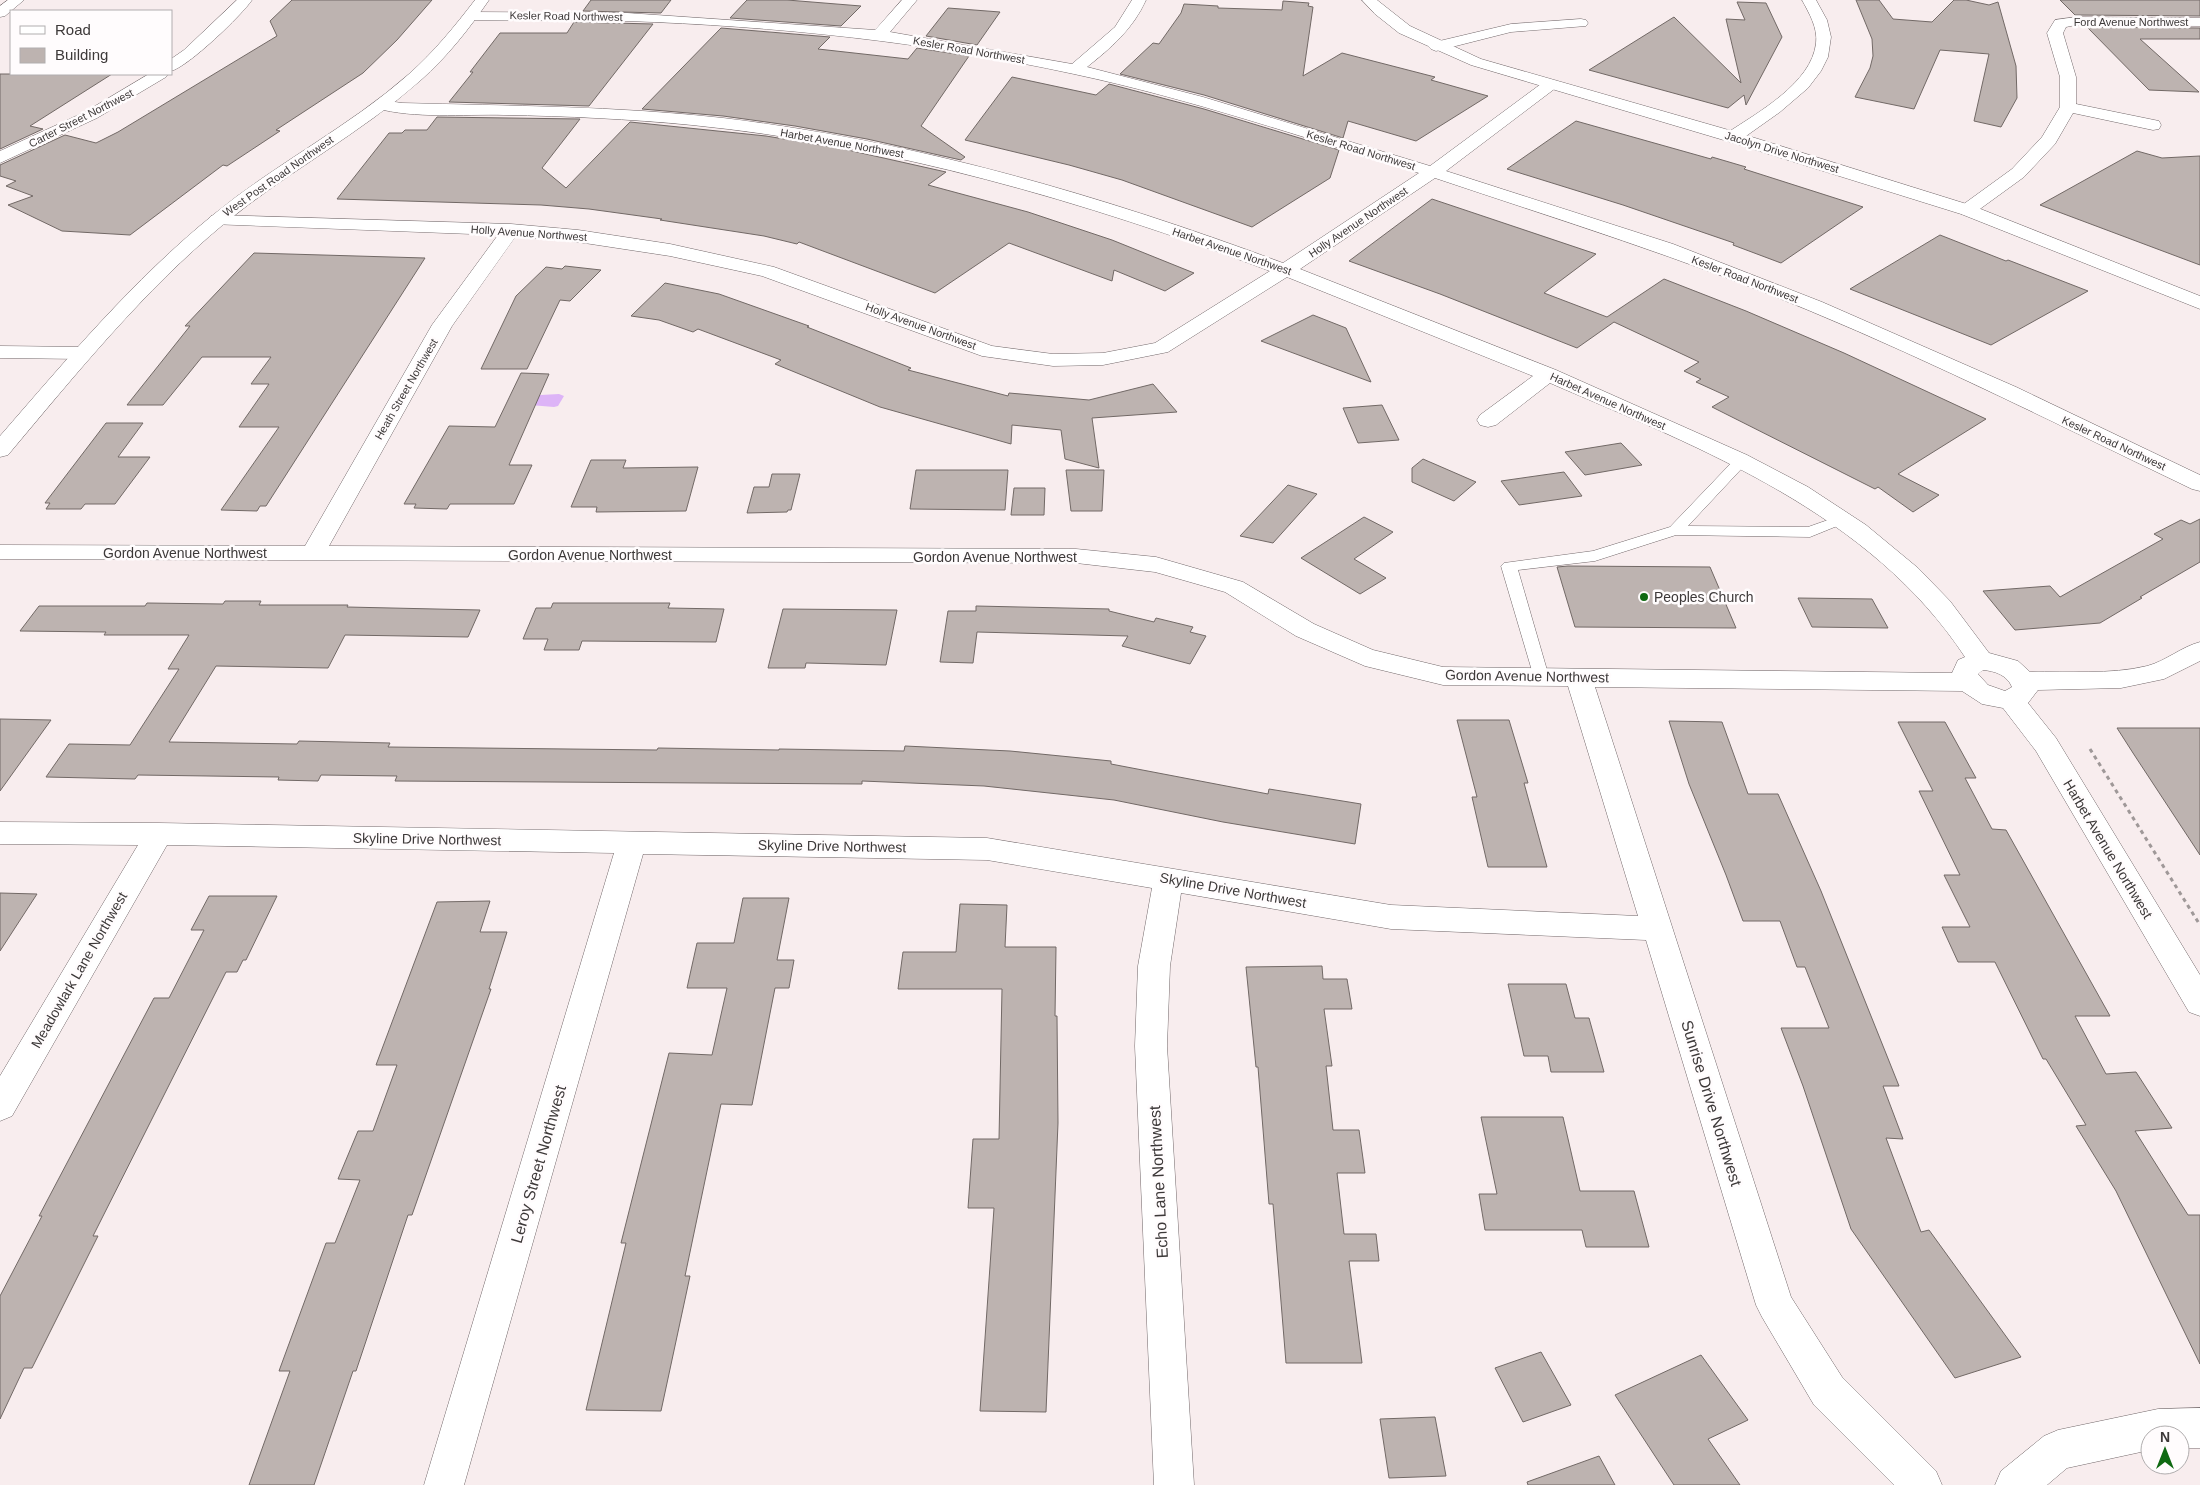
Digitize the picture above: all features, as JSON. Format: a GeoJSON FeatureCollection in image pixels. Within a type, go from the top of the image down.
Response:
{"type":"FeatureCollection","features":[{"type":"Feature","properties":{"kind":"street"},"geometry":{"type":"LineString","coordinates":[[0,13],[17,0]]}},
{"type":"Feature","properties":{"kind":"street"},"geometry":{"type":"LineString","coordinates":[[172,65],[189,53],[245,0]]}},
{"type":"Feature","properties":{"kind":"street","name":"West Post Road Northwest"},"geometry":{"type":"LineString","coordinates":[[0,450],[83,353],[154,278],[217,220],[259,187],[381,105],[437,56],[482,0]]}},
{"type":"Feature","properties":{"kind":"street"},"geometry":{"type":"LineString","coordinates":[[879,36],[910,0]]}},
{"type":"Feature","properties":{"kind":"street"},"geometry":{"type":"LineString","coordinates":[[1075,69],[1109,42],[1127,23],[1139,0]]}},
{"type":"Feature","properties":{"kind":"street","name":"Jacolyn Drive Northwest"},"geometry":{"type":"LineString","coordinates":[[1369,0],[1377,10],[1396,25],[1436,46],[1476,62],[1733,136],[1967,210],[2200,303]]}},
{"type":"Feature","properties":{"kind":"street"},"geometry":{"type":"LineString","coordinates":[[1733,136],[1778,105],[1801,85],[1819,63],[1824,42],[1819,16],[1809,0]]}},
{"type":"Feature","properties":{"kind":"street","name":"Kesler Road Northwest"},"geometry":{"type":"LineString","coordinates":[[471,16],[627,17],[754,24],[879,36],[960,48],[1075,69],[1197,100],[1433,172],[1666,248],[1815,306],[2008,392],[2200,484]]}},
{"type":"Feature","properties":{"kind":"street","name":"Ford Avenue Northwest"},"geometry":{"type":"LineString","coordinates":[[2068,108],[2068,77],[2055,32],[2060,23],[2076,21],[2200,22]]}},
{"type":"Feature","properties":{"kind":"street"},"geometry":{"type":"LineString","coordinates":[[1436,46],[1511,28],[1581,22]]}},
{"type":"Feature","properties":{"kind":"street","name":"Carter Street Northwest"},"geometry":{"type":"LineString","coordinates":[[0,158],[91,116],[158,75]]}},
{"type":"Feature","properties":{"kind":"street","name":"Holly Avenue Northwest"},"geometry":{"type":"LineString","coordinates":[[217,220],[511,230],[578,236],[670,250],[767,271],[989,352],[1053,360],[1103,359],[1162,348],[1287,269],[1433,172],[1551,84]]}},
{"type":"Feature","properties":{"kind":"street","name":"Harbet Avenue Northwest"},"geometry":{"type":"LineString","coordinates":[[381,105],[402,108],[608,113],[724,124],[835,140],[944,162],[1086,201],[1287,269],[1549,374],[1787,484],[1859,530],[1919,582],[1969,642],[1974,672]]}},
{"type":"Feature","properties":{"kind":"street"},"geometry":{"type":"LineString","coordinates":[[1967,210],[2018,173],[2049,140],[2068,108],[2153,125]]}},
{"type":"Feature","properties":{"kind":"street","name":"Heath Street Northwest"},"geometry":{"type":"LineString","coordinates":[[312,554],[442,325],[511,230]]}},
{"type":"Feature","properties":{"kind":"street"},"geometry":{"type":"LineString","coordinates":[[0,352],[83,353]]}},
{"type":"Feature","properties":{"kind":"street"},"geometry":{"type":"LineString","coordinates":[[1488,420],[1549,374]]}},
{"type":"Feature","properties":{"kind":"street","name":"Gordon Avenue Northwest"},"geometry":{"type":"LineString","coordinates":[[0,552],[1085,557],[1156,565],[1234,587],[1305,630],[1365,657],[1443,676],[1579,678],[1974,672]]}},
{"type":"Feature","properties":{"kind":"street"},"geometry":{"type":"LineString","coordinates":[[1974,672],[1981,693],[2000,699],[2017,690],[2121,679],[2156,673],[2200,650]]}},
{"type":"Feature","properties":{"kind":"street","name":"Sunrise Drive Northwest"},"geometry":{"type":"LineString","coordinates":[[1579,678],[1775,1306],[1828,1391],[1922,1485]]}},
{"type":"Feature","properties":{"kind":"street","name":"Harbet Avenue Northwest"},"geometry":{"type":"LineString","coordinates":[[2017,690],[2046,745],[2200,1003]]}},
{"type":"Feature","properties":{"kind":"street","name":"Skyline Drive Northwest"},"geometry":{"type":"LineString","coordinates":[[0,833],[159,834],[988,849],[1391,917],[1657,930]]}},
{"type":"Feature","properties":{"kind":"street","name":"Meadowlark Lane Northwest"},"geometry":{"type":"LineString","coordinates":[[0,1106],[159,834]]}},
{"type":"Feature","properties":{"kind":"street","name":"Leroy Street Northwest"},"geometry":{"type":"LineString","coordinates":[[444,1485],[632,842]]}},
{"type":"Feature","properties":{"kind":"street","name":"Echo Lane Northwest"},"geometry":{"type":"LineString","coordinates":[[1168,879],[1154,966],[1151,1046],[1174,1485]]}},
{"type":"Feature","properties":{"kind":"street"},"geometry":{"type":"LineString","coordinates":[[2015,1485],[2058,1450],[2158,1428],[2200,1428]]}},
{"type":"Feature","properties":{"kind":"lane"},"geometry":{"type":"LineString","coordinates":[[1675,530],[1740,462]]}},
{"type":"Feature","properties":{"kind":"lane"},"geometry":{"type":"LineString","coordinates":[[1541,677],[1509,566],[1595,556],[1675,530],[1810,532],[1842,519]]}},
{"type":"Feature","properties":{"kind":"path"},"geometry":{"type":"LineString","coordinates":[[2090,749],[2200,925]]}},
{"type":"Feature","properties":{"kind":"shaded area"},"geometry":{"type":"Polygon","coordinates":[[[559,394],[564,396],[558,406],[554,407],[518,404],[522,396],[559,394]]]}},
{"type":"Feature","properties":{"kind":"building"},"geometry":{"type":"Polygon","coordinates":[[[292,0],[432,0],[397,40],[363,73],[276,130],[280,131],[227,166],[223,165],[130,235],[62,231],[8,205],[33,196],[6,186],[16,181],[0,176],[0,165],[65,135],[96,143],[118,132],[277,36],[270,21],[292,0]]]}},
{"type":"Feature","properties":{"kind":"building"},"geometry":{"type":"Polygon","coordinates":[[[591,0],[671,0],[661,13],[583,11],[591,0]]]}},
{"type":"Feature","properties":{"kind":"building"},"geometry":{"type":"Polygon","coordinates":[[[747,0],[787,0],[861,6],[841,26],[730,18],[747,0]]]}},
{"type":"Feature","properties":{"kind":"building"},"geometry":{"type":"Polygon","coordinates":[[[1856,0],[1879,0],[1893,19],[1932,22],[1954,0],[1966,0],[1989,5],[1998,2],[2016,66],[2017,98],[2001,127],[1974,121],[1989,54],[1940,50],[1914,109],[1855,97],[1870,68],[1873,56],[1872,39],[1856,0]]]}},
{"type":"Feature","properties":{"kind":"building"},"geometry":{"type":"Polygon","coordinates":[[[2060,0],[2200,0],[2200,16],[2075,15],[2060,0]]]}},
{"type":"Feature","properties":{"kind":"building"},"geometry":{"type":"Polygon","coordinates":[[[1283,1],[1309,3],[1308,6],[1313,7],[1303,76],[1342,53],[1435,77],[1431,80],[1488,96],[1416,141],[1348,121],[1343,138],[1204,95],[1120,74],[1153,43],[1159,44],[1181,13],[1184,4],[1218,6],[1218,8],[1282,10],[1283,1]]]}},
{"type":"Feature","properties":{"kind":"building"},"geometry":{"type":"Polygon","coordinates":[[[1737,2],[1766,3],[1782,37],[1746,105],[1744,95],[1728,108],[1589,70],[1674,17],[1741,83],[1726,19],[1745,20],[1737,2]]]}},
{"type":"Feature","properties":{"kind":"building"},"geometry":{"type":"Polygon","coordinates":[[[948,8],[1000,12],[977,45],[926,36],[948,8]]]}},
{"type":"Feature","properties":{"kind":"building"},"geometry":{"type":"Polygon","coordinates":[[[574,22],[653,24],[589,106],[449,102],[500,33],[567,33],[574,22]]]}},
{"type":"Feature","properties":{"kind":"building"},"geometry":{"type":"Polygon","coordinates":[[[2087,27],[2200,28],[2200,39],[2140,39],[2199,92],[2149,90],[2087,27]]]}},
{"type":"Feature","properties":{"kind":"building"},"geometry":{"type":"Polygon","coordinates":[[[721,28],[830,37],[818,49],[908,59],[917,48],[969,56],[921,126],[965,157],[961,160],[867,139],[795,126],[723,116],[642,109],[721,28]]]}},
{"type":"Feature","properties":{"kind":"building"},"geometry":{"type":"Polygon","coordinates":[[[0,74],[110,75],[30,126],[43,129],[0,149],[0,74]]]}},
{"type":"Feature","properties":{"kind":"building"},"geometry":{"type":"Polygon","coordinates":[[[1012,77],[1096,95],[1109,84],[1204,109],[1339,150],[1330,178],[1252,227],[1122,180],[965,140],[1012,77]]]}},
{"type":"Feature","properties":{"kind":"building"},"geometry":{"type":"Polygon","coordinates":[[[437,117],[580,119],[542,168],[566,188],[630,122],[766,136],[839,148],[946,172],[928,185],[1028,212],[1112,240],[1194,273],[1165,291],[1114,270],[1112,281],[1009,243],[935,293],[799,242],[797,244],[764,236],[660,220],[662,219],[589,209],[541,205],[337,199],[389,133],[402,133],[405,130],[427,130],[437,117]]]}},
{"type":"Feature","properties":{"kind":"building"},"geometry":{"type":"Polygon","coordinates":[[[1576,121],[1746,167],[1744,169],[1863,207],[1781,263],[1733,245],[1734,243],[1623,205],[1507,169],[1576,121]]]}},
{"type":"Feature","properties":{"kind":"building"},"geometry":{"type":"Polygon","coordinates":[[[2137,151],[2162,158],[2200,156],[2200,265],[2040,205],[2137,151]]]}},
{"type":"Feature","properties":{"kind":"building"},"geometry":{"type":"Polygon","coordinates":[[[1432,199],[1596,254],[1544,293],[1607,317],[1664,279],[1746,311],[1844,353],[1986,419],[1898,474],[1939,495],[1913,512],[1878,487],[1875,489],[1712,407],[1729,397],[1696,382],[1701,379],[1684,371],[1699,362],[1614,322],[1577,348],[1440,294],[1349,261],[1432,199]]]}},
{"type":"Feature","properties":{"kind":"building"},"geometry":{"type":"Polygon","coordinates":[[[1940,235],[2088,291],[1991,345],[1850,289],[1940,235]]]}},
{"type":"Feature","properties":{"kind":"building"},"geometry":{"type":"Polygon","coordinates":[[[254,253],[425,258],[266,506],[260,506],[257,511],[221,510],[279,427],[239,427],[269,384],[251,384],[271,357],[202,357],[163,405],[127,405],[190,326],[185,326],[254,253]]]}},
{"type":"Feature","properties":{"kind":"building"},"geometry":{"type":"Polygon","coordinates":[[[565,266],[601,270],[570,301],[560,300],[527,369],[481,369],[516,296],[546,267],[562,269],[565,266]]]}},
{"type":"Feature","properties":{"kind":"building"},"geometry":{"type":"Polygon","coordinates":[[[665,283],[719,294],[809,326],[807,327],[911,368],[908,370],[1008,396],[1009,393],[1089,400],[1153,384],[1177,412],[1092,418],[1099,468],[1065,459],[1061,430],[1012,425],[1011,444],[880,407],[775,364],[781,360],[698,329],[693,332],[659,320],[631,316],[665,283]]]}},
{"type":"Feature","properties":{"kind":"building"},"geometry":{"type":"Polygon","coordinates":[[[1313,315],[1346,328],[1371,382],[1261,341],[1313,315]]]}},
{"type":"Feature","properties":{"kind":"building"},"geometry":{"type":"Polygon","coordinates":[[[521,373],[549,374],[509,465],[532,465],[514,504],[450,504],[447,509],[414,508],[416,504],[404,504],[449,426],[495,427],[521,373]]]}},
{"type":"Feature","properties":{"kind":"building"},"geometry":{"type":"Polygon","coordinates":[[[1382,405],[1399,440],[1358,443],[1343,408],[1382,405]]]}},
{"type":"Feature","properties":{"kind":"building"},"geometry":{"type":"Polygon","coordinates":[[[106,423],[143,423],[118,457],[150,457],[115,504],[85,504],[81,509],[46,509],[50,503],[45,503],[106,423]]]}},
{"type":"Feature","properties":{"kind":"building"},"geometry":{"type":"Polygon","coordinates":[[[1621,443],[1642,465],[1585,475],[1565,452],[1621,443]]]}},
{"type":"Feature","properties":{"kind":"building"},"geometry":{"type":"Polygon","coordinates":[[[1423,459],[1476,482],[1454,501],[1412,482],[1412,468],[1423,459]]]}},
{"type":"Feature","properties":{"kind":"building"},"geometry":{"type":"Polygon","coordinates":[[[591,460],[626,460],[623,468],[698,467],[686,511],[596,512],[597,507],[571,507],[591,460]]]}},
{"type":"Feature","properties":{"kind":"building"},"geometry":{"type":"Polygon","coordinates":[[[916,470],[1008,470],[1005,510],[910,509],[916,470]]]}},
{"type":"Feature","properties":{"kind":"building"},"geometry":{"type":"Polygon","coordinates":[[[1066,470],[1104,470],[1102,511],[1071,511],[1066,470]]]}},
{"type":"Feature","properties":{"kind":"building"},"geometry":{"type":"Polygon","coordinates":[[[1564,472],[1582,496],[1519,505],[1501,481],[1564,472]]]}},
{"type":"Feature","properties":{"kind":"building"},"geometry":{"type":"Polygon","coordinates":[[[772,474],[800,474],[791,510],[787,512],[747,513],[754,487],[769,487],[772,474]]]}},
{"type":"Feature","properties":{"kind":"building"},"geometry":{"type":"Polygon","coordinates":[[[1288,485],[1317,494],[1273,543],[1240,536],[1288,485]]]}},
{"type":"Feature","properties":{"kind":"building"},"geometry":{"type":"Polygon","coordinates":[[[1014,488],[1045,488],[1044,515],[1011,515],[1014,488]]]}},
{"type":"Feature","properties":{"kind":"building"},"geometry":{"type":"Polygon","coordinates":[[[1364,517],[1393,532],[1354,559],[1386,578],[1360,594],[1301,558],[1364,517]]]}},
{"type":"Feature","properties":{"kind":"building"},"geometry":{"type":"Polygon","coordinates":[[[2200,519],[2200,562],[2100,623],[2015,630],[1983,591],[2050,586],[2060,597],[2163,539],[2154,534],[2181,520],[2190,524],[2200,519]]]}},
{"type":"Feature","properties":{"kind":"building","name":"Peoples Church"},"geometry":{"type":"Polygon","coordinates":[[[1557,567],[1710,567],[1736,628],[1575,627],[1557,567]]]}},
{"type":"Feature","properties":{"kind":"building"},"geometry":{"type":"Polygon","coordinates":[[[1798,598],[1872,599],[1888,628],[1812,627],[1798,598]]]}},
{"type":"Feature","properties":{"kind":"building"},"geometry":{"type":"Polygon","coordinates":[[[225,601],[261,601],[259,605],[348,605],[347,607],[480,610],[468,637],[345,635],[328,668],[216,666],[169,742],[297,744],[299,741],[390,743],[388,747],[657,750],[658,748],[904,751],[905,746],[1010,751],[1111,761],[1111,764],[1268,794],[1269,789],[1361,804],[1355,844],[1223,822],[1114,800],[984,786],[862,781],[862,784],[395,781],[397,776],[321,775],[318,781],[278,780],[279,777],[138,775],[135,779],[46,777],[69,744],[130,745],[179,669],[168,669],[189,635],[104,635],[106,632],[20,631],[39,606],[145,606],[147,603],[223,604],[225,601]]]}},
{"type":"Feature","properties":{"kind":"building"},"geometry":{"type":"Polygon","coordinates":[[[553,603],[670,603],[668,608],[724,609],[716,642],[582,641],[579,650],[544,650],[548,639],[523,639],[536,608],[551,608],[553,603]]]}},
{"type":"Feature","properties":{"kind":"building"},"geometry":{"type":"Polygon","coordinates":[[[976,606],[1109,609],[1109,611],[1154,622],[1156,618],[1193,627],[1190,632],[1206,636],[1190,664],[1122,646],[1128,636],[977,632],[973,663],[940,662],[948,611],[976,611],[976,606]]]}},
{"type":"Feature","properties":{"kind":"building"},"geometry":{"type":"Polygon","coordinates":[[[783,609],[897,610],[886,665],[806,663],[805,668],[768,668],[783,609]]]}},
{"type":"Feature","properties":{"kind":"building"},"geometry":{"type":"Polygon","coordinates":[[[0,719],[51,720],[0,791],[0,719]]]}},
{"type":"Feature","properties":{"kind":"building"},"geometry":{"type":"Polygon","coordinates":[[[1457,720],[1509,720],[1528,783],[1524,783],[1547,867],[1488,867],[1472,797],[1477,797],[1457,720]]]}},
{"type":"Feature","properties":{"kind":"building"},"geometry":{"type":"Polygon","coordinates":[[[1669,721],[1722,722],[1748,794],[1778,794],[1821,891],[1899,1086],[1883,1086],[1903,1139],[1886,1138],[1921,1232],[1929,1230],[2021,1357],[1955,1378],[1851,1229],[1803,1086],[1781,1028],[1829,1028],[1805,967],[1797,967],[1780,921],[1743,921],[1689,784],[1669,721]]]}},
{"type":"Feature","properties":{"kind":"building"},"geometry":{"type":"Polygon","coordinates":[[[1898,722],[1945,722],[1976,778],[1965,778],[1992,829],[2006,830],[2110,1016],[2075,1016],[2106,1074],[2136,1072],[2172,1128],[2135,1131],[2188,1215],[2200,1215],[2200,1364],[2116,1191],[2076,1126],[2086,1125],[2046,1059],[2043,1059],[1995,962],[1958,962],[1942,927],[1970,927],[1944,875],[1960,875],[1919,791],[1933,791],[1898,722]]]}},
{"type":"Feature","properties":{"kind":"building"},"geometry":{"type":"Polygon","coordinates":[[[2117,728],[2200,728],[2200,855],[2133,753],[2117,728]]]}},
{"type":"Feature","properties":{"kind":"building"},"geometry":{"type":"Polygon","coordinates":[[[0,893],[37,894],[0,951],[0,893]]]}},
{"type":"Feature","properties":{"kind":"building"},"geometry":{"type":"Polygon","coordinates":[[[209,896],[277,896],[246,960],[243,960],[237,972],[226,972],[93,1236],[98,1236],[32,1368],[24,1368],[0,1419],[0,1296],[42,1216],[39,1216],[154,998],[169,998],[204,930],[191,930],[209,896]]]}},
{"type":"Feature","properties":{"kind":"building"},"geometry":{"type":"Polygon","coordinates":[[[743,898],[789,898],[777,960],[794,960],[789,988],[775,988],[752,1105],[721,1104],[685,1276],[690,1276],[661,1411],[586,1410],[626,1243],[621,1243],[669,1053],[712,1055],[727,988],[687,988],[697,943],[734,943],[743,898]]]}},
{"type":"Feature","properties":{"kind":"building"},"geometry":{"type":"Polygon","coordinates":[[[490,901],[480,932],[507,932],[489,989],[491,989],[412,1215],[408,1215],[356,1371],[353,1371],[314,1485],[249,1485],[290,1371],[279,1371],[326,1243],[335,1243],[360,1180],[338,1179],[358,1131],[373,1131],[397,1065],[376,1065],[437,902],[490,901]]]}},
{"type":"Feature","properties":{"kind":"building"},"geometry":{"type":"Polygon","coordinates":[[[960,904],[1007,905],[1005,947],[1056,947],[1055,1016],[1057,1016],[1058,1123],[1046,1412],[980,1411],[994,1208],[968,1208],[973,1139],[999,1139],[1002,989],[898,989],[903,952],[956,952],[960,904]]]}},
{"type":"Feature","properties":{"kind":"building"},"geometry":{"type":"Polygon","coordinates":[[[1322,966],[1323,979],[1347,979],[1352,1009],[1324,1009],[1332,1066],[1326,1066],[1333,1130],[1359,1130],[1365,1173],[1337,1173],[1344,1234],[1376,1234],[1379,1261],[1349,1261],[1362,1363],[1286,1363],[1273,1204],[1269,1204],[1258,1067],[1256,1067],[1246,967],[1322,966]]]}},
{"type":"Feature","properties":{"kind":"building"},"geometry":{"type":"Polygon","coordinates":[[[1508,984],[1566,984],[1575,1018],[1589,1018],[1604,1072],[1551,1072],[1548,1056],[1524,1056],[1508,984]]]}},
{"type":"Feature","properties":{"kind":"building"},"geometry":{"type":"Polygon","coordinates":[[[1481,1117],[1563,1117],[1580,1191],[1634,1191],[1649,1247],[1586,1247],[1582,1230],[1485,1230],[1479,1194],[1497,1194],[1481,1117]]]}},
{"type":"Feature","properties":{"kind":"building"},"geometry":{"type":"Polygon","coordinates":[[[1541,1352],[1571,1405],[1523,1422],[1495,1368],[1541,1352]]]}},
{"type":"Feature","properties":{"kind":"building"},"geometry":{"type":"Polygon","coordinates":[[[1701,1355],[1748,1420],[1708,1439],[1740,1485],[1674,1485],[1615,1395],[1701,1355]]]}},
{"type":"Feature","properties":{"kind":"building"},"geometry":{"type":"Polygon","coordinates":[[[1435,1417],[1446,1476],[1389,1478],[1380,1419],[1435,1417]]]}},
{"type":"Feature","properties":{"kind":"building"},"geometry":{"type":"Polygon","coordinates":[[[1599,1456],[1615,1485],[1528,1485],[1527,1482],[1599,1456]]]}},
{"type":"Feature","properties":{"kind":"place","name":"Peoples Church"},"geometry":{"type":"Point","coordinates":[1644,597]}}]}
